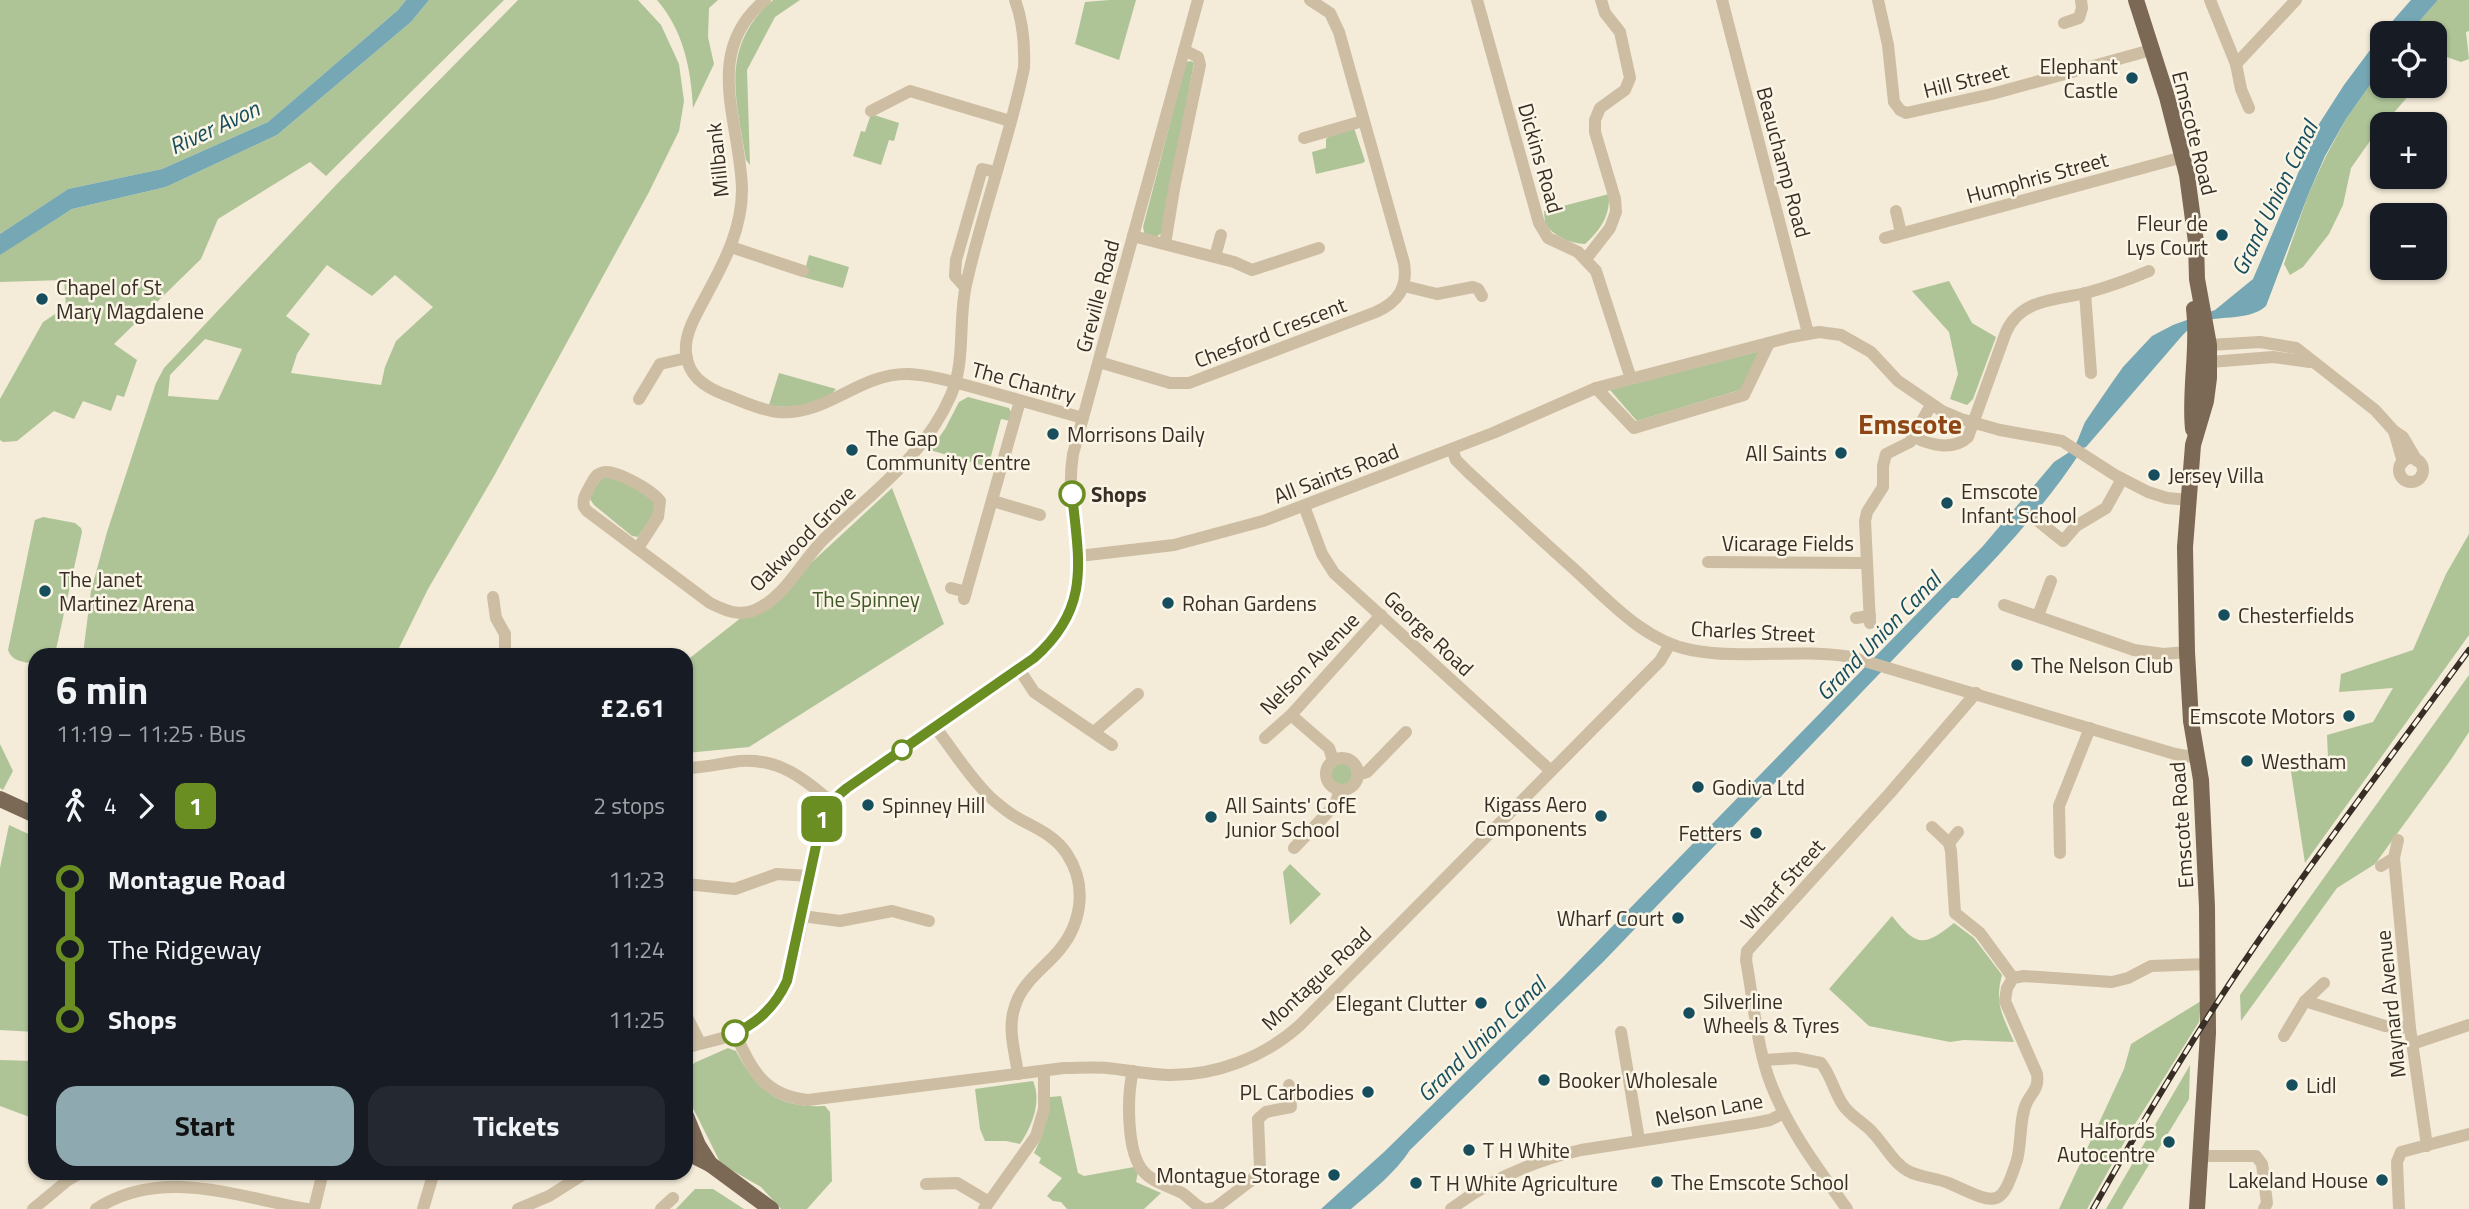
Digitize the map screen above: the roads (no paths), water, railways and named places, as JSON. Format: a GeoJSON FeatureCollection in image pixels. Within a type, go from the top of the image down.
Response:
{"type":"FeatureCollection","features":[{"type":"Feature","properties":{"kind":"main road","name":"Emscote Road"},"geometry":{"type":"LineString","coordinates":[[2136,0],[2167,97],[2191,195],[2200,328],[2208,354],[2206,401],[2194,439]]}},
{"type":"Feature","properties":{"kind":"main road","name":"Emscote Road"},"geometry":{"type":"LineString","coordinates":[[2197,1209],[2208,1033],[2208,964],[2201,780],[2191,721],[2187,652],[2185,547],[2194,439],[2190,398],[2200,328]]}},
{"type":"Feature","properties":{"kind":"main road"},"geometry":{"type":"LineString","coordinates":[[0,799],[28,813]]}},
{"type":"Feature","properties":{"kind":"main road"},"geometry":{"type":"LineString","coordinates":[[693,1132],[710,1164]]}},
{"type":"Feature","properties":{"kind":"main road"},"geometry":{"type":"LineString","coordinates":[[693,1156],[710,1164],[771,1209]]}},
{"type":"Feature","properties":{"kind":"street","name":"Millbank"},"geometry":{"type":"LineString","coordinates":[[687,358],[689,330],[731,247],[740,213],[742,187],[727,72],[733,47],[743,26],[765,0]]}},
{"type":"Feature","properties":{"kind":"street"},"geometry":{"type":"LineString","coordinates":[[639,399],[660,364],[687,358],[696,378],[710,389],[775,411],[813,408],[882,376],[922,375],[956,383],[965,287],[955,276],[956,260],[982,169],[996,172],[1010,121],[1024,59],[1023,27],[1015,0]]}},
{"type":"Feature","properties":{"kind":"street","name":"Greville Road"},"geometry":{"type":"LineString","coordinates":[[1079,556],[1071,482],[1073,454],[1198,0]]}},
{"type":"Feature","properties":{"kind":"street"},"geometry":{"type":"LineString","coordinates":[[1310,0],[1325,8],[1333,18],[1404,263],[1404,286],[1437,294],[1473,287],[1478,289],[1482,296]]}},
{"type":"Feature","properties":{"kind":"street","name":"Dickins Road"},"geometry":{"type":"LineString","coordinates":[[1477,0],[1539,223],[1548,238],[1578,252],[1600,278],[1631,379]]}},
{"type":"Feature","properties":{"kind":"street"},"geometry":{"type":"LineString","coordinates":[[1586,259],[1610,228],[1616,212],[1615,198],[1595,132],[1595,120],[1603,104],[1625,90],[1630,73],[1619,32],[1605,13],[1601,0]]}},
{"type":"Feature","properties":{"kind":"street","name":"Beauchamp Road"},"geometry":{"type":"LineString","coordinates":[[1721,0],[1808,333]]}},
{"type":"Feature","properties":{"kind":"street","name":"Hill Street"},"geometry":{"type":"LineString","coordinates":[[1878,0],[1890,58],[1894,102],[1906,113],[1992,94],[2151,50]]}},
{"type":"Feature","properties":{"kind":"street"},"geometry":{"type":"LineString","coordinates":[[2064,23],[2083,23],[2081,0]]}},
{"type":"Feature","properties":{"kind":"street"},"geometry":{"type":"LineString","coordinates":[[2210,0],[2236,64],[2241,89],[2249,108]]}},
{"type":"Feature","properties":{"kind":"street"},"geometry":{"type":"LineString","coordinates":[[2236,64],[2296,0]]}},
{"type":"Feature","properties":{"kind":"street"},"geometry":{"type":"LineString","coordinates":[[1165,244],[1200,65],[1198,57],[1184,50]]}},
{"type":"Feature","properties":{"kind":"street"},"geometry":{"type":"LineString","coordinates":[[871,111],[910,92],[1010,121]]}},
{"type":"Feature","properties":{"kind":"street"},"geometry":{"type":"LineString","coordinates":[[1304,138],[1363,121]]}},
{"type":"Feature","properties":{"kind":"street","name":"Humphris Street"},"geometry":{"type":"LineString","coordinates":[[1885,238],[2183,157]]}},
{"type":"Feature","properties":{"kind":"street"},"geometry":{"type":"LineString","coordinates":[[1896,211],[1901,233]]}},
{"type":"Feature","properties":{"kind":"street"},"geometry":{"type":"LineString","coordinates":[[1215,257],[1221,235]]}},
{"type":"Feature","properties":{"kind":"street"},"geometry":{"type":"LineString","coordinates":[[1133,236],[1257,270],[1318,248]]}},
{"type":"Feature","properties":{"kind":"street"},"geometry":{"type":"LineString","coordinates":[[731,247],[803,271]]}},
{"type":"Feature","properties":{"kind":"street"},"geometry":{"type":"LineString","coordinates":[[1914,437],[1933,445],[1959,443],[1968,437],[2006,332],[2015,317],[2034,305],[2126,281],[2149,271]]}},
{"type":"Feature","properties":{"kind":"street","name":"Chesford Crescent"},"geometry":{"type":"LineString","coordinates":[[1099,362],[1170,383],[1189,383],[1387,307],[1398,298],[1404,286]]}},
{"type":"Feature","properties":{"kind":"street"},"geometry":{"type":"LineString","coordinates":[[2085,293],[2096,356],[2091,373]]}},
{"type":"Feature","properties":{"kind":"street","name":"All Saints Road"},"geometry":{"type":"LineString","coordinates":[[1079,556],[1174,545],[1263,522],[1527,420],[1596,387],[1808,333],[1829,332],[1852,340],[1871,352],[1898,381],[1931,405],[1961,419],[2000,430],[2062,441],[2122,479],[2158,496],[2189,500]]}},
{"type":"Feature","properties":{"kind":"street"},"geometry":{"type":"LineString","coordinates":[[2192,416],[2208,354],[2260,342],[2273,343],[2296,348],[2375,410],[2403,437],[2422,466],[2418,479],[2412,482],[2405,480],[2400,475],[2399,468],[2410,458],[2417,461]]}},
{"type":"Feature","properties":{"kind":"street"},"geometry":{"type":"LineString","coordinates":[[1596,387],[1634,428],[1744,395],[1769,343]]}},
{"type":"Feature","properties":{"kind":"street","name":"The Chantry"},"geometry":{"type":"LineString","coordinates":[[956,383],[1083,418]]}},
{"type":"Feature","properties":{"kind":"street","name":"Oakwood Grove"},"geometry":{"type":"LineString","coordinates":[[638,548],[659,517],[660,501],[646,488],[611,472],[601,472],[585,495],[584,507],[710,603],[732,612],[754,611],[775,597],[824,538],[910,458],[939,419],[956,383]]}},
{"type":"Feature","properties":{"kind":"street"},"geometry":{"type":"LineString","coordinates":[[951,588],[965,596],[1020,401]]}},
{"type":"Feature","properties":{"kind":"street","name":"Vicarage Fields"},"geometry":{"type":"LineString","coordinates":[[1856,618],[1870,620],[1865,521],[1867,512],[1883,488],[1883,459],[1890,451],[1903,446],[1914,437],[1931,405]]}},
{"type":"Feature","properties":{"kind":"street"},"geometry":{"type":"LineString","coordinates":[[2394,431],[2403,462]]}},
{"type":"Feature","properties":{"kind":"street","name":"Charles Street"},"geometry":{"type":"LineString","coordinates":[[1452,449],[1456,460],[1468,472],[1608,600],[1641,627],[1670,644],[1712,653],[1826,654],[1859,659],[2175,754],[2197,758]]}},
{"type":"Feature","properties":{"kind":"street"},"geometry":{"type":"LineString","coordinates":[[2037,520],[2063,541],[2076,526],[2106,508],[2122,479]]}},
{"type":"Feature","properties":{"kind":"street"},"geometry":{"type":"LineString","coordinates":[[993,501],[1040,515]]}},
{"type":"Feature","properties":{"kind":"street","name":"George Road"},"geometry":{"type":"LineString","coordinates":[[1304,506],[1322,554],[1332,569],[1551,771]]}},
{"type":"Feature","properties":{"kind":"street"},"geometry":{"type":"LineString","coordinates":[[693,1046],[735,1034],[759,1020],[783,990],[791,969],[821,820],[831,802],[847,788],[1042,652],[1065,624],[1078,587],[1079,556]]}},
{"type":"Feature","properties":{"kind":"street","name":"Vicarage Fields"},"geometry":{"type":"LineString","coordinates":[[1708,562],[1867,563]]}},
{"type":"Feature","properties":{"kind":"street"},"geometry":{"type":"LineString","coordinates":[[2038,616],[2051,581]]}},
{"type":"Feature","properties":{"kind":"street"},"geometry":{"type":"LineString","coordinates":[[494,597],[496,618],[505,634],[505,648]]}},
{"type":"Feature","properties":{"kind":"street"},"geometry":{"type":"LineString","coordinates":[[2004,605],[2134,650],[2163,654],[2187,652]]}},
{"type":"Feature","properties":{"kind":"street","name":"Nelson Avenue"},"geometry":{"type":"LineString","coordinates":[[1265,738],[1291,715],[1381,615]]}},
{"type":"Feature","properties":{"kind":"street","name":"Montague Road"},"geometry":{"type":"LineString","coordinates":[[735,1034],[761,1080],[784,1095],[800,1099],[839,1098],[1018,1074],[1090,1068],[1180,1075],[1219,1069],[1245,1060],[1289,1035],[1660,661],[1670,644]]}},
{"type":"Feature","properties":{"kind":"street"},"geometry":{"type":"LineString","coordinates":[[1019,669],[1034,692],[1112,745]]}},
{"type":"Feature","properties":{"kind":"street","name":"Wharf Street"},"geometry":{"type":"LineString","coordinates":[[1847,1209],[1803,1146],[1784,1113],[1767,1074],[1746,960],[1747,951],[1976,693]]}},
{"type":"Feature","properties":{"kind":"street"},"geometry":{"type":"LineString","coordinates":[[1094,732],[1138,694]]}},
{"type":"Feature","properties":{"kind":"street"},"geometry":{"type":"LineString","coordinates":[[1291,715],[1329,748],[1333,760]]}},
{"type":"Feature","properties":{"kind":"street"},"geometry":{"type":"LineString","coordinates":[[935,727],[971,776],[990,796],[1015,817],[1051,836],[1068,855],[1076,873],[1080,899],[1071,934],[1063,947],[1027,984],[1014,1006],[1012,1035],[1018,1074]]}},
{"type":"Feature","properties":{"kind":"street"},"geometry":{"type":"LineString","coordinates":[[2061,853],[2059,806],[2090,728]]}},
{"type":"Feature","properties":{"kind":"street"},"geometry":{"type":"LineString","coordinates":[[1357,775],[1367,772],[1406,732]]}},
{"type":"Feature","properties":{"kind":"street"},"geometry":{"type":"LineString","coordinates":[[1346,758],[1351,762],[1357,775],[1356,782],[1350,788],[1340,790],[1333,787],[1326,778],[1326,769],[1333,760],[1346,758]]}},
{"type":"Feature","properties":{"kind":"street"},"geometry":{"type":"LineString","coordinates":[[693,767],[741,761],[773,764],[800,776],[831,802]]}},
{"type":"Feature","properties":{"kind":"street"},"geometry":{"type":"LineString","coordinates":[[1294,848],[1335,805],[1340,790]]}},
{"type":"Feature","properties":{"kind":"street"},"geometry":{"type":"LineString","coordinates":[[1932,827],[1949,843],[1953,860],[1955,913],[1980,933],[2013,978]]}},
{"type":"Feature","properties":{"kind":"street"},"geometry":{"type":"LineString","coordinates":[[1949,843],[1958,832]]}},
{"type":"Feature","properties":{"kind":"street","name":"Maynard Avenue"},"geometry":{"type":"LineString","coordinates":[[2398,840],[2394,858],[2410,1028],[2427,1146]]}},
{"type":"Feature","properties":{"kind":"street"},"geometry":{"type":"LineString","coordinates":[[2381,866],[2394,858]]}},
{"type":"Feature","properties":{"kind":"street"},"geometry":{"type":"LineString","coordinates":[[693,885],[735,889],[777,874],[810,876]]}},
{"type":"Feature","properties":{"kind":"street"},"geometry":{"type":"LineString","coordinates":[[802,916],[840,921],[891,911],[929,921]]}},
{"type":"Feature","properties":{"kind":"street"},"geometry":{"type":"LineString","coordinates":[[1764,1060],[1796,1058],[1821,1063],[1834,1093],[1846,1110],[1874,1133],[1896,1163],[1911,1172],[1947,1182],[1984,1203],[1996,1205],[2001,1203],[2010,1185],[2020,1151],[2025,1106],[2038,1082],[2005,1001],[2007,988],[2013,978],[2024,976],[2112,982],[2133,976],[2151,965],[2208,964]]}},
{"type":"Feature","properties":{"kind":"street"},"geometry":{"type":"LineString","coordinates":[[2284,1036],[2305,1001],[2324,983]]}},
{"type":"Feature","properties":{"kind":"street"},"geometry":{"type":"LineString","coordinates":[[2305,1001],[2385,1026],[2410,1028]]}},
{"type":"Feature","properties":{"kind":"street"},"geometry":{"type":"LineString","coordinates":[[2412,1044],[2469,1025]]}},
{"type":"Feature","properties":{"kind":"street"},"geometry":{"type":"LineString","coordinates":[[693,1030],[700,1044]]}},
{"type":"Feature","properties":{"kind":"street","name":"Nelson Lane"},"geometry":{"type":"LineString","coordinates":[[1621,1032],[1639,1140]]}},
{"type":"Feature","properties":{"kind":"street"},"geometry":{"type":"LineString","coordinates":[[693,1051],[700,1044]]}},
{"type":"Feature","properties":{"kind":"street"},"geometry":{"type":"LineString","coordinates":[[926,1184],[957,1183],[986,1206],[1036,1136],[1044,1109],[1044,1071]]}},
{"type":"Feature","properties":{"kind":"street"},"geometry":{"type":"LineString","coordinates":[[1133,1071],[1128,1111],[1137,1160],[1144,1174],[1206,1209],[1223,1202],[1257,1174],[1261,1162],[1256,1124],[1266,1112],[1291,1107],[1289,1085]]}},
{"type":"Feature","properties":{"kind":"street","name":"Nelson Lane"},"geometry":{"type":"LineString","coordinates":[[1451,1209],[1481,1188],[1527,1165],[1581,1150],[1770,1120],[1784,1113]]}},
{"type":"Feature","properties":{"kind":"street"},"geometry":{"type":"LineString","coordinates":[[2399,1209],[2399,1155],[2404,1150],[2469,1134]]}},
{"type":"Feature","properties":{"kind":"street"},"geometry":{"type":"LineString","coordinates":[[2200,1156],[2256,1156],[2262,1164],[2267,1207]]}},
{"type":"Feature","properties":{"kind":"street"},"geometry":{"type":"LineString","coordinates":[[33,1209],[68,1180]]}},
{"type":"Feature","properties":{"kind":"street"},"geometry":{"type":"LineString","coordinates":[[314,1209],[321,1180]]}},
{"type":"Feature","properties":{"kind":"street"},"geometry":{"type":"LineString","coordinates":[[423,1209],[432,1180]]}},
{"type":"Feature","properties":{"kind":"street"},"geometry":{"type":"LineString","coordinates":[[518,1209],[549,1196],[574,1180]]}},
{"type":"Feature","properties":{"kind":"street"},"geometry":{"type":"LineString","coordinates":[[96,1209],[122,1196],[150,1188],[188,1187],[221,1190],[307,1209]]}},
{"type":"Feature","properties":{"kind":"street"},"geometry":{"type":"LineString","coordinates":[[658,1206],[673,1198]]}},
{"type":"Feature","properties":{"kind":"water"},"geometry":{"type":"Polygon","coordinates":[[[406,0],[429,0],[411,22],[277,135],[166,187],[72,209],[0,255],[0,234],[68,189],[162,169],[268,122],[398,10],[406,0]]]}},
{"type":"Feature","properties":{"kind":"water"},"geometry":{"type":"Polygon","coordinates":[[[2411,0],[2438,0],[2420,21],[2393,21],[2411,0]]]}},
{"type":"Feature","properties":{"kind":"water","name":"Grand Union Canal"},"geometry":{"type":"Polygon","coordinates":[[[2370,50],[2370,85],[2325,156],[2266,306],[2250,314],[2202,321],[2189,329],[2083,448],[2040,507],[1992,562],[1958,598],[1952,598],[1604,961],[1410,1150],[1375,1188],[1351,1209],[1321,1209],[1384,1152],[1561,979],[1983,546],[2054,462],[2076,444],[2085,422],[2111,384],[2152,336],[2173,325],[2215,310],[2253,279],[2319,124],[2370,50]]]}},
{"type":"Feature","properties":{"kind":"waterway"},"geometry":{"type":"LineString","coordinates":[[2297,147],[2306,128],[2310,132]]}},
{"type":"Feature","properties":{"kind":"railway"},"geometry":{"type":"LineString","coordinates":[[2093,1209],[2210,1013],[2257,943],[2469,650]]}},
{"type":"Feature","properties":{"kind":"place","name":"Elephant Castle"},"geometry":{"type":"Point","coordinates":[2132,78]}},
{"type":"Feature","properties":{"kind":"place","name":"Fleur de Lys Court"},"geometry":{"type":"Point","coordinates":[2222,235]}},
{"type":"Feature","properties":{"kind":"place","name":"Chapel of St Mary Magdalene"},"geometry":{"type":"Point","coordinates":[42,299]}},
{"type":"Feature","properties":{"kind":"place","name":"Morrisons Daily"},"geometry":{"type":"Point","coordinates":[1053,434]}},
{"type":"Feature","properties":{"kind":"place","name":"The Gap Community Centre"},"geometry":{"type":"Point","coordinates":[852,450]}},
{"type":"Feature","properties":{"kind":"place","name":"All Saints"},"geometry":{"type":"Point","coordinates":[1841,453]}},
{"type":"Feature","properties":{"kind":"place","name":"Jersey Villa"},"geometry":{"type":"Point","coordinates":[2154,475]}},
{"type":"Feature","properties":{"kind":"place","name":"Shops"},"geometry":{"type":"Point","coordinates":[1072,494]}},
{"type":"Feature","properties":{"kind":"place","name":"Emscote Infant School"},"geometry":{"type":"Point","coordinates":[1947,503]}},
{"type":"Feature","properties":{"kind":"place","name":"The Janet Martinez Arena"},"geometry":{"type":"Point","coordinates":[45,591]}},
{"type":"Feature","properties":{"kind":"place","name":"Rohan Gardens"},"geometry":{"type":"Point","coordinates":[1168,603]}},
{"type":"Feature","properties":{"kind":"place","name":"Chesterfields"},"geometry":{"type":"Point","coordinates":[2224,615]}},
{"type":"Feature","properties":{"kind":"place","name":"The Nelson Club"},"geometry":{"type":"Point","coordinates":[2017,665]}},
{"type":"Feature","properties":{"kind":"place","name":"Emscote Motors"},"geometry":{"type":"Point","coordinates":[2349,716]}},
{"type":"Feature","properties":{"kind":"place","name":"Westham"},"geometry":{"type":"Point","coordinates":[2247,761]}},
{"type":"Feature","properties":{"kind":"place","name":"Godiva Ltd"},"geometry":{"type":"Point","coordinates":[1698,787]}},
{"type":"Feature","properties":{"kind":"place","name":"Spinney Hill"},"geometry":{"type":"Point","coordinates":[868,805]}},
{"type":"Feature","properties":{"kind":"place","name":"Kigass Aero Components"},"geometry":{"type":"Point","coordinates":[1601,816]}},
{"type":"Feature","properties":{"kind":"place","name":"All Saints' CofE Junior School"},"geometry":{"type":"Point","coordinates":[1211,817]}},
{"type":"Feature","properties":{"kind":"place","name":"Fetters"},"geometry":{"type":"Point","coordinates":[1756,833]}},
{"type":"Feature","properties":{"kind":"place","name":"Wharf Court"},"geometry":{"type":"Point","coordinates":[1678,918]}},
{"type":"Feature","properties":{"kind":"place","name":"Elegant Clutter"},"geometry":{"type":"Point","coordinates":[1481,1003]}},
{"type":"Feature","properties":{"kind":"place","name":"Silverline Wheels & Tyres"},"geometry":{"type":"Point","coordinates":[1689,1013]}},
{"type":"Feature","properties":{"kind":"place","name":"Booker Wholesale"},"geometry":{"type":"Point","coordinates":[1544,1080]}},
{"type":"Feature","properties":{"kind":"place","name":"Lidl"},"geometry":{"type":"Point","coordinates":[2292,1085]}},
{"type":"Feature","properties":{"kind":"place","name":"PL Carbodies"},"geometry":{"type":"Point","coordinates":[1368,1092]}},
{"type":"Feature","properties":{"kind":"place","name":"Halfords Autocentre"},"geometry":{"type":"Point","coordinates":[2169,1142]}},
{"type":"Feature","properties":{"kind":"place","name":"T H White"},"geometry":{"type":"Point","coordinates":[1469,1150]}},
{"type":"Feature","properties":{"kind":"place","name":"Montague Storage"},"geometry":{"type":"Point","coordinates":[1334,1175]}},
{"type":"Feature","properties":{"kind":"place","name":"Lakeland House"},"geometry":{"type":"Point","coordinates":[2382,1180]}},
{"type":"Feature","properties":{"kind":"place","name":"The Emscote School"},"geometry":{"type":"Point","coordinates":[1657,1182]}},
{"type":"Feature","properties":{"kind":"place","name":"T H White Agriculture"},"geometry":{"type":"Point","coordinates":[1416,1183]}},
{"type":"Feature","properties":{"kind":"district","name":"Emscote"},"geometry":{"type":"Point","coordinates":[1910,423]}},
{"type":"Feature","properties":{"kind":"water label","name":"River Avon"},"geometry":{"type":"Point","coordinates":[214,127]}},
{"type":"Feature","properties":{"kind":"park label","name":"The Spinney"},"geometry":{"type":"Point","coordinates":[866,599]}}]}
